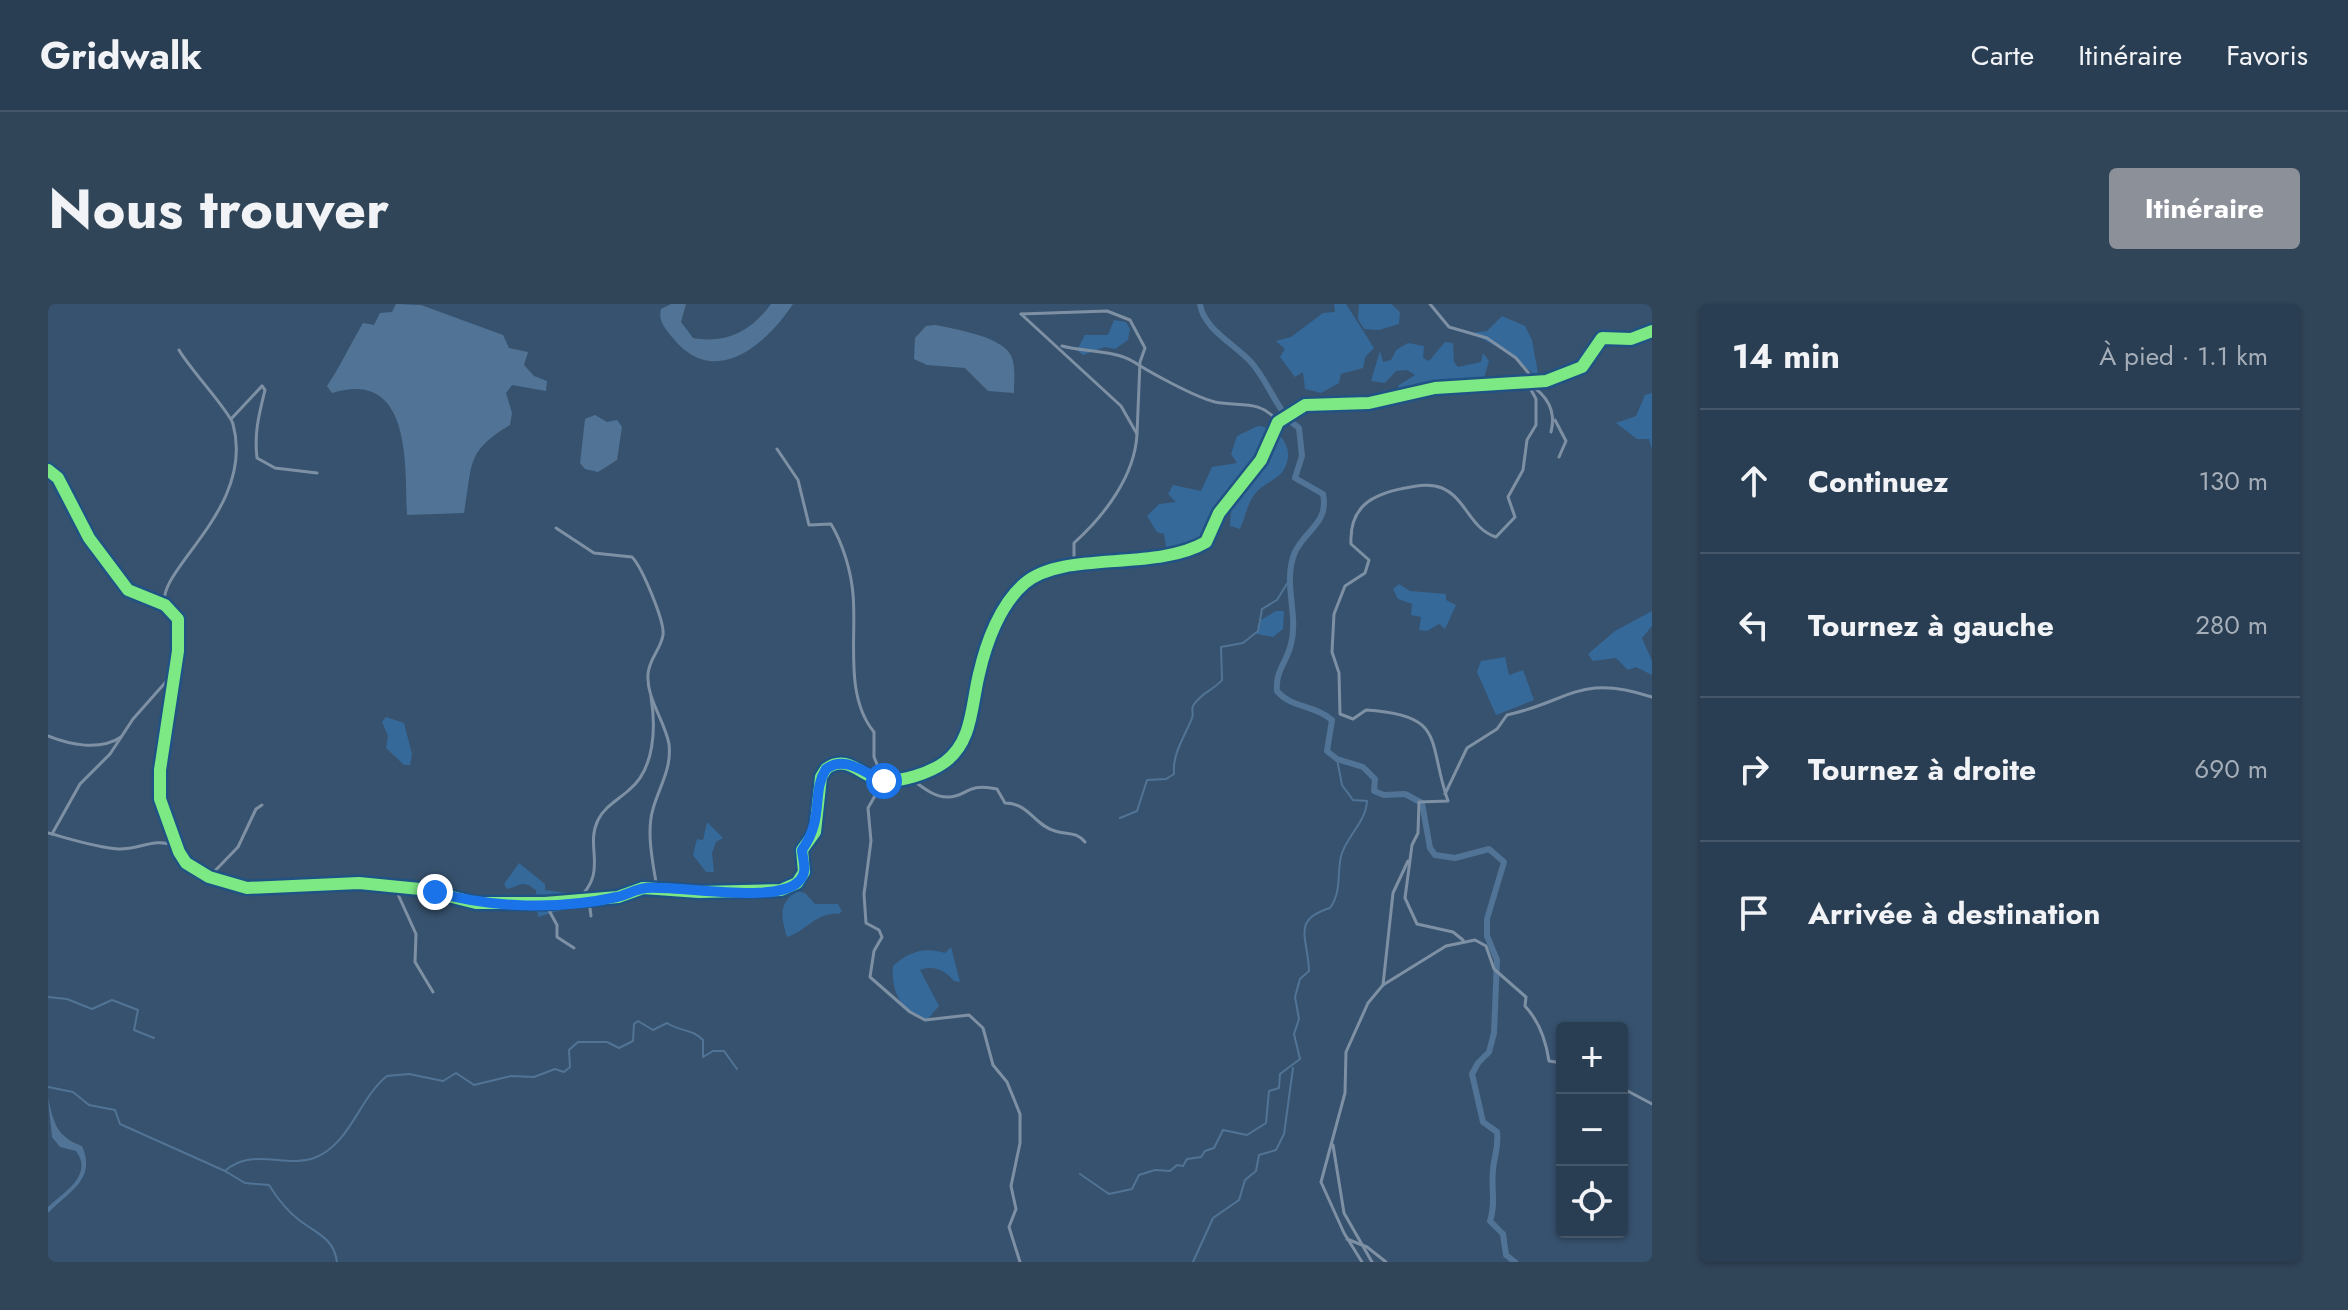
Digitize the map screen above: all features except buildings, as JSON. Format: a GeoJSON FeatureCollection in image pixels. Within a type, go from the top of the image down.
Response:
{"type":"FeatureCollection","features":[{"type":"Feature","properties":{"kind":"street"},"geometry":{"type":"LineString","coordinates":[[1430,304],[1449,327],[1487,338],[1509,352],[1536,382]]}},
{"type":"Feature","properties":{"kind":"street"},"geometry":{"type":"LineString","coordinates":[[1067,565],[1074,559],[1074,543],[1087,534],[1124,480],[1135,458],[1137,434],[1141,369],[1140,362],[1145,348],[1130,320],[1118,313],[1048,311],[1021,314],[1121,406],[1137,434]]}},
{"type":"Feature","properties":{"kind":"street"},"geometry":{"type":"LineString","coordinates":[[179,350],[188,369],[232,419],[236,473],[215,519],[170,577],[163,593],[165,605],[181,626],[159,785],[163,813],[175,846],[186,863],[209,877],[247,888],[324,882],[380,884],[435,892],[476,903],[545,903],[589,900],[657,888],[756,891],[781,890],[797,883],[806,863],[802,850],[815,832],[821,777],[826,769],[843,764],[857,767],[884,781],[925,773],[945,762],[961,747],[979,672],[1001,612],[1022,585],[1040,572],[1067,565],[1124,563],[1178,553],[1206,542],[1219,513],[1261,460],[1278,422],[1305,405],[1369,403],[1435,388],[1536,382],[1567,375],[1582,367],[1602,338],[1631,339],[1652,331]]}},
{"type":"Feature","properties":{"kind":"street"},"geometry":{"type":"LineString","coordinates":[[1058,345],[1133,361],[1141,369],[1152,370],[1172,385],[1192,390],[1214,401],[1261,406],[1278,422]]}},
{"type":"Feature","properties":{"kind":"street"},"geometry":{"type":"LineString","coordinates":[[1527,383],[1545,396],[1566,441],[1559,457]]}},
{"type":"Feature","properties":{"kind":"street"},"geometry":{"type":"LineString","coordinates":[[1383,985],[1393,893],[1418,833],[1419,802],[1428,799],[1447,804],[1433,739],[1416,719],[1366,710],[1353,719],[1340,714],[1339,673],[1332,652],[1334,614],[1345,586],[1365,573],[1369,560],[1351,544],[1354,520],[1381,492],[1422,485],[1442,487],[1463,507],[1476,526],[1496,537],[1515,517],[1508,497],[1523,470],[1527,440],[1538,414],[1536,399],[1527,383]]}},
{"type":"Feature","properties":{"kind":"street"},"geometry":{"type":"LineString","coordinates":[[232,419],[264,385],[256,417],[259,427],[255,443],[257,458],[275,468],[317,473]]}},
{"type":"Feature","properties":{"kind":"street"},"geometry":{"type":"LineString","coordinates":[[1551,432],[1553,416]]}},
{"type":"Feature","properties":{"kind":"street"},"geometry":{"type":"LineString","coordinates":[[777,449],[798,480],[809,525],[831,524],[840,539],[853,591],[857,692],[861,710],[874,732],[874,757],[884,781]]}},
{"type":"Feature","properties":{"kind":"street"},"geometry":{"type":"LineString","coordinates":[[48,470],[62,483],[89,538],[128,590],[165,605]]}},
{"type":"Feature","properties":{"kind":"street"},"geometry":{"type":"LineString","coordinates":[[556,528],[594,553],[632,557],[648,578],[664,631],[650,662],[652,731],[647,765],[640,780],[598,820],[595,832],[597,862],[587,891],[576,901]]}},
{"type":"Feature","properties":{"kind":"street"},"geometry":{"type":"LineString","coordinates":[[174,672],[80,784],[50,834],[101,847],[129,849],[160,841],[175,846]]}},
{"type":"Feature","properties":{"kind":"street"},"geometry":{"type":"LineString","coordinates":[[1445,794],[1467,748],[1497,729],[1507,715],[1532,711],[1583,687],[1612,687],[1652,697]]}},
{"type":"Feature","properties":{"kind":"street"},"geometry":{"type":"LineString","coordinates":[[649,689],[665,728],[669,755],[665,780],[652,809],[652,853],[657,888]]}},
{"type":"Feature","properties":{"kind":"street"},"geometry":{"type":"LineString","coordinates":[[48,736],[64,742],[104,745],[123,735]]}},
{"type":"Feature","properties":{"kind":"street"},"geometry":{"type":"LineString","coordinates":[[907,776],[935,795],[947,798],[975,785],[997,789],[1005,803],[1023,806],[1048,828],[1078,835],[1085,842]]}},
{"type":"Feature","properties":{"kind":"street"},"geometry":{"type":"LineString","coordinates":[[872,777],[876,794],[868,808],[870,868],[864,894],[866,923],[879,930],[882,937],[874,951],[870,977],[910,1012],[925,1020],[969,1015],[983,1028],[993,1065],[1007,1082],[1020,1114],[1020,1143],[1011,1186],[1016,1209],[1009,1227],[1020,1262]]}},
{"type":"Feature","properties":{"kind":"street"},"geometry":{"type":"LineString","coordinates":[[209,877],[238,847],[256,809],[262,805]]}},
{"type":"Feature","properties":{"kind":"street"},"geometry":{"type":"LineString","coordinates":[[1409,860],[1405,898],[1417,924],[1453,932],[1463,940]]}},
{"type":"Feature","properties":{"kind":"street"},"geometry":{"type":"LineString","coordinates":[[380,884],[396,890],[435,892]]}},
{"type":"Feature","properties":{"kind":"street"},"geometry":{"type":"LineString","coordinates":[[396,890],[416,934],[415,962],[433,992]]}},
{"type":"Feature","properties":{"kind":"street"},"geometry":{"type":"LineString","coordinates":[[589,900],[591,916]]}},
{"type":"Feature","properties":{"kind":"street"},"geometry":{"type":"LineString","coordinates":[[545,903],[557,925],[557,937],[574,948]]}},
{"type":"Feature","properties":{"kind":"street"},"geometry":{"type":"LineString","coordinates":[[1362,1262],[1347,1239],[1321,1182],[1345,1093],[1346,1052],[1368,1003],[1383,985],[1446,946],[1463,940],[1475,940],[1486,946],[1494,969],[1526,997],[1525,1006],[1535,1016],[1541,1039],[1549,1047],[1549,1061],[1556,1062]]}},
{"type":"Feature","properties":{"kind":"street"},"geometry":{"type":"LineString","coordinates":[[1628,1091],[1652,1104]]}},
{"type":"Feature","properties":{"kind":"street"},"geometry":{"type":"LineString","coordinates":[[1333,1145],[1344,1213],[1370,1262]]}},
{"type":"Feature","properties":{"kind":"street"},"geometry":{"type":"LineString","coordinates":[[1347,1239],[1361,1244],[1386,1262]]}},
{"type":"Feature","properties":{"kind":"shaded area"},"geometry":{"type":"Polygon","coordinates":[[[396,304],[421,305],[503,335],[509,348],[528,352],[524,365],[534,376],[547,381],[546,391],[512,385],[506,393],[512,413],[510,425],[478,452],[471,471],[464,513],[407,515],[403,448],[399,426],[390,407],[377,394],[358,389],[332,393],[327,386],[363,323],[374,325],[380,313],[392,312],[396,304]]]}},
{"type":"Feature","properties":{"kind":"shaded area"},"geometry":{"type":"Polygon","coordinates":[[[671,304],[686,304],[681,322],[693,338],[717,339],[746,328],[771,304],[793,304],[753,347],[721,361],[705,360],[688,353],[672,337],[660,317],[661,309],[671,304]]]}},
{"type":"Feature","properties":{"kind":"shaded area"},"geometry":{"type":"Polygon","coordinates":[[[1334,304],[1346,304],[1374,348],[1365,357],[1363,368],[1341,374],[1339,383],[1321,393],[1305,389],[1303,372],[1295,377],[1280,357],[1285,349],[1276,341],[1291,337],[1323,313],[1335,312],[1334,304]]]}},
{"type":"Feature","properties":{"kind":"shaded area"},"geometry":{"type":"Polygon","coordinates":[[[1359,304],[1391,304],[1400,312],[1399,324],[1379,330],[1364,329],[1358,319],[1359,304]]]}},
{"type":"Feature","properties":{"kind":"shaded area"},"geometry":{"type":"Polygon","coordinates":[[[1502,316],[1525,326],[1532,340],[1539,379],[1511,354],[1471,333],[1487,331],[1502,316]]]}},
{"type":"Feature","properties":{"kind":"shaded area"},"geometry":{"type":"Polygon","coordinates":[[[1114,320],[1126,322],[1130,329],[1128,340],[1115,349],[1105,347],[1083,355],[1077,350],[1085,335],[1108,335],[1114,320]]]}},
{"type":"Feature","properties":{"kind":"shaded area"},"geometry":{"type":"Polygon","coordinates":[[[935,325],[983,337],[1007,350],[1014,365],[1014,393],[988,391],[965,368],[927,365],[914,359],[915,338],[926,326],[935,325]]]}},
{"type":"Feature","properties":{"kind":"shaded area"},"geometry":{"type":"Polygon","coordinates":[[[1445,342],[1453,343],[1454,362],[1458,367],[1481,362],[1483,353],[1489,361],[1482,385],[1441,386],[1395,397],[1399,385],[1415,375],[1407,370],[1396,371],[1385,383],[1371,381],[1380,351],[1383,362],[1391,360],[1396,350],[1408,343],[1424,346],[1423,358],[1429,361],[1445,342]]]}},
{"type":"Feature","properties":{"kind":"shaded area"},"geometry":{"type":"Polygon","coordinates":[[[1652,393],[1652,449],[1649,439],[1637,439],[1616,423],[1636,416],[1645,395],[1652,393]]]}},
{"type":"Feature","properties":{"kind":"shaded area"},"geometry":{"type":"Polygon","coordinates":[[[595,415],[607,422],[617,420],[622,427],[617,460],[598,472],[585,469],[580,463],[585,419],[595,415]]]}},
{"type":"Feature","properties":{"kind":"shaded area"},"geometry":{"type":"Polygon","coordinates":[[[1258,426],[1273,431],[1284,441],[1288,455],[1283,471],[1254,495],[1240,529],[1230,526],[1231,510],[1226,502],[1199,543],[1180,558],[1167,553],[1164,534],[1157,532],[1147,516],[1159,504],[1176,502],[1168,494],[1173,485],[1201,491],[1212,467],[1237,463],[1231,454],[1237,436],[1258,426]]]}},
{"type":"Feature","properties":{"kind":"shaded area"},"geometry":{"type":"Polygon","coordinates":[[[1399,584],[1410,591],[1446,594],[1446,600],[1456,605],[1445,629],[1439,624],[1427,631],[1419,630],[1421,617],[1411,615],[1412,604],[1398,599],[1393,589],[1399,584]]]}},
{"type":"Feature","properties":{"kind":"shaded area"},"geometry":{"type":"Polygon","coordinates":[[[1276,611],[1284,611],[1283,629],[1273,637],[1256,634],[1261,620],[1276,611]]]}},
{"type":"Feature","properties":{"kind":"shaded area"},"geometry":{"type":"Polygon","coordinates":[[[1652,611],[1652,626],[1642,638],[1652,661],[1652,675],[1636,667],[1628,670],[1616,658],[1593,661],[1588,654],[1615,631],[1652,611]]]}},
{"type":"Feature","properties":{"kind":"shaded area"},"geometry":{"type":"Polygon","coordinates":[[[1505,657],[1509,675],[1523,670],[1534,700],[1496,715],[1477,672],[1481,661],[1505,657]]]}},
{"type":"Feature","properties":{"kind":"shaded area"},"geometry":{"type":"Polygon","coordinates":[[[386,717],[404,723],[412,754],[410,765],[404,765],[386,748],[388,736],[382,722],[386,717]]]}},
{"type":"Feature","properties":{"kind":"shaded area"},"geometry":{"type":"Polygon","coordinates":[[[707,822],[723,838],[716,842],[712,853],[714,872],[706,872],[693,855],[697,839],[703,840],[707,822]]]}},
{"type":"Feature","properties":{"kind":"shaded area"},"geometry":{"type":"Polygon","coordinates":[[[519,863],[545,884],[545,890],[573,894],[578,905],[538,917],[536,890],[524,884],[507,889],[504,884],[519,863]]]}},
{"type":"Feature","properties":{"kind":"shaded area"},"geometry":{"type":"Polygon","coordinates":[[[797,891],[805,893],[815,904],[838,904],[842,911],[824,916],[787,937],[783,923],[784,906],[797,891]]]}},
{"type":"Feature","properties":{"kind":"shaded area"},"geometry":{"type":"Polygon","coordinates":[[[951,947],[960,982],[939,970],[920,970],[939,1006],[926,1021],[910,1012],[899,1000],[893,966],[918,952],[930,950],[945,953],[951,947]]]}},
{"type":"Feature","properties":{"kind":"shaded area"},"geometry":{"type":"Polygon","coordinates":[[[48,1098],[52,1115],[62,1134],[82,1146],[86,1168],[72,1192],[48,1213],[48,1207],[75,1182],[81,1160],[76,1151],[60,1147],[52,1137],[48,1098]]]}},
{"type":"Feature","properties":{"kind":"waterway"},"geometry":{"type":"LineString","coordinates":[[1200,304],[1207,321],[1250,361],[1284,414],[1299,428],[1302,456],[1295,478],[1323,494],[1320,519],[1300,544],[1291,564],[1293,633],[1278,678],[1277,691],[1289,701],[1332,720],[1327,751],[1337,759],[1363,767],[1375,779],[1374,791],[1384,795],[1405,794],[1422,803],[1430,848],[1435,855],[1455,858],[1489,849],[1504,862],[1487,919],[1487,936],[1497,960],[1494,1033],[1489,1052],[1472,1074],[1483,1122],[1497,1132],[1490,1221],[1503,1234],[1506,1255],[1515,1262]]}},
{"type":"Feature","properties":{"kind":"waterway"},"geometry":{"type":"LineString","coordinates":[[1120,818],[1137,811],[1147,780],[1166,779],[1174,774],[1175,759],[1193,716],[1193,706],[1222,680],[1221,647],[1243,643],[1258,631],[1262,609],[1277,600],[1288,582]]}},
{"type":"Feature","properties":{"kind":"waterway"},"geometry":{"type":"LineString","coordinates":[[1080,1174],[1109,1194],[1132,1189],[1139,1175],[1155,1170],[1170,1171],[1177,1165],[1183,1166],[1187,1159],[1201,1157],[1205,1151],[1214,1148],[1223,1130],[1247,1135],[1266,1123],[1269,1091],[1279,1088],[1280,1074],[1300,1059],[1294,1034],[1299,1019],[1295,997],[1300,979],[1309,971],[1304,931],[1306,924],[1310,918],[1330,908],[1334,901],[1342,853],[1366,808],[1367,801],[1353,800],[1342,785],[1337,759]]}},
{"type":"Feature","properties":{"kind":"waterway"},"geometry":{"type":"LineString","coordinates":[[48,997],[67,999],[92,1009],[112,1000],[138,1010],[134,1030],[154,1038]]}},
{"type":"Feature","properties":{"kind":"waterway"},"geometry":{"type":"LineString","coordinates":[[225,1171],[246,1160],[303,1160],[326,1152],[346,1132],[377,1085],[387,1076],[409,1074],[443,1081],[456,1073],[474,1085],[511,1076],[534,1077],[555,1069],[564,1072],[570,1067],[569,1050],[578,1042],[607,1042],[619,1048],[633,1041],[634,1024],[638,1021],[653,1030],[667,1023],[695,1034],[703,1040],[703,1057],[713,1051],[724,1051],[737,1069]]}},
{"type":"Feature","properties":{"kind":"waterway"},"geometry":{"type":"LineString","coordinates":[[1193,1262],[1213,1218],[1239,1200],[1245,1180],[1256,1171],[1259,1155],[1276,1150],[1284,1134],[1293,1068]]}},
{"type":"Feature","properties":{"kind":"waterway"},"geometry":{"type":"LineString","coordinates":[[48,1087],[73,1092],[89,1105],[115,1110],[120,1124],[245,1183],[269,1185],[290,1212],[328,1242],[337,1262]]}},
{"type":"Feature","properties":{"kind":"cycle path"},"geometry":{"type":"LineString","coordinates":[[48,470],[58,478],[89,538],[128,590],[165,605],[178,619],[178,651],[160,770],[160,799],[179,852],[186,863],[209,877],[247,888],[359,883],[420,889],[476,903],[545,903],[618,897],[643,888],[699,892],[781,890],[797,883],[804,872],[802,850],[815,832],[821,777],[826,769],[834,765],[848,765],[874,778],[897,780],[931,770],[954,754],[970,722],[990,637],[1008,602],[1025,583],[1042,573],[1063,567],[1162,556],[1206,542],[1219,513],[1261,460],[1278,422],[1305,405],[1369,403],[1435,388],[1546,381],[1582,367],[1602,338],[1631,339],[1652,331]]}},
{"type":"Feature","properties":{"kind":"route"},"geometry":{"type":"LineString","coordinates":[[435,892],[487,904],[603,899],[643,888],[699,892],[781,890],[797,883],[804,872],[806,863],[802,850],[815,832],[821,777],[826,769],[843,764],[857,767],[884,781]]}}]}
